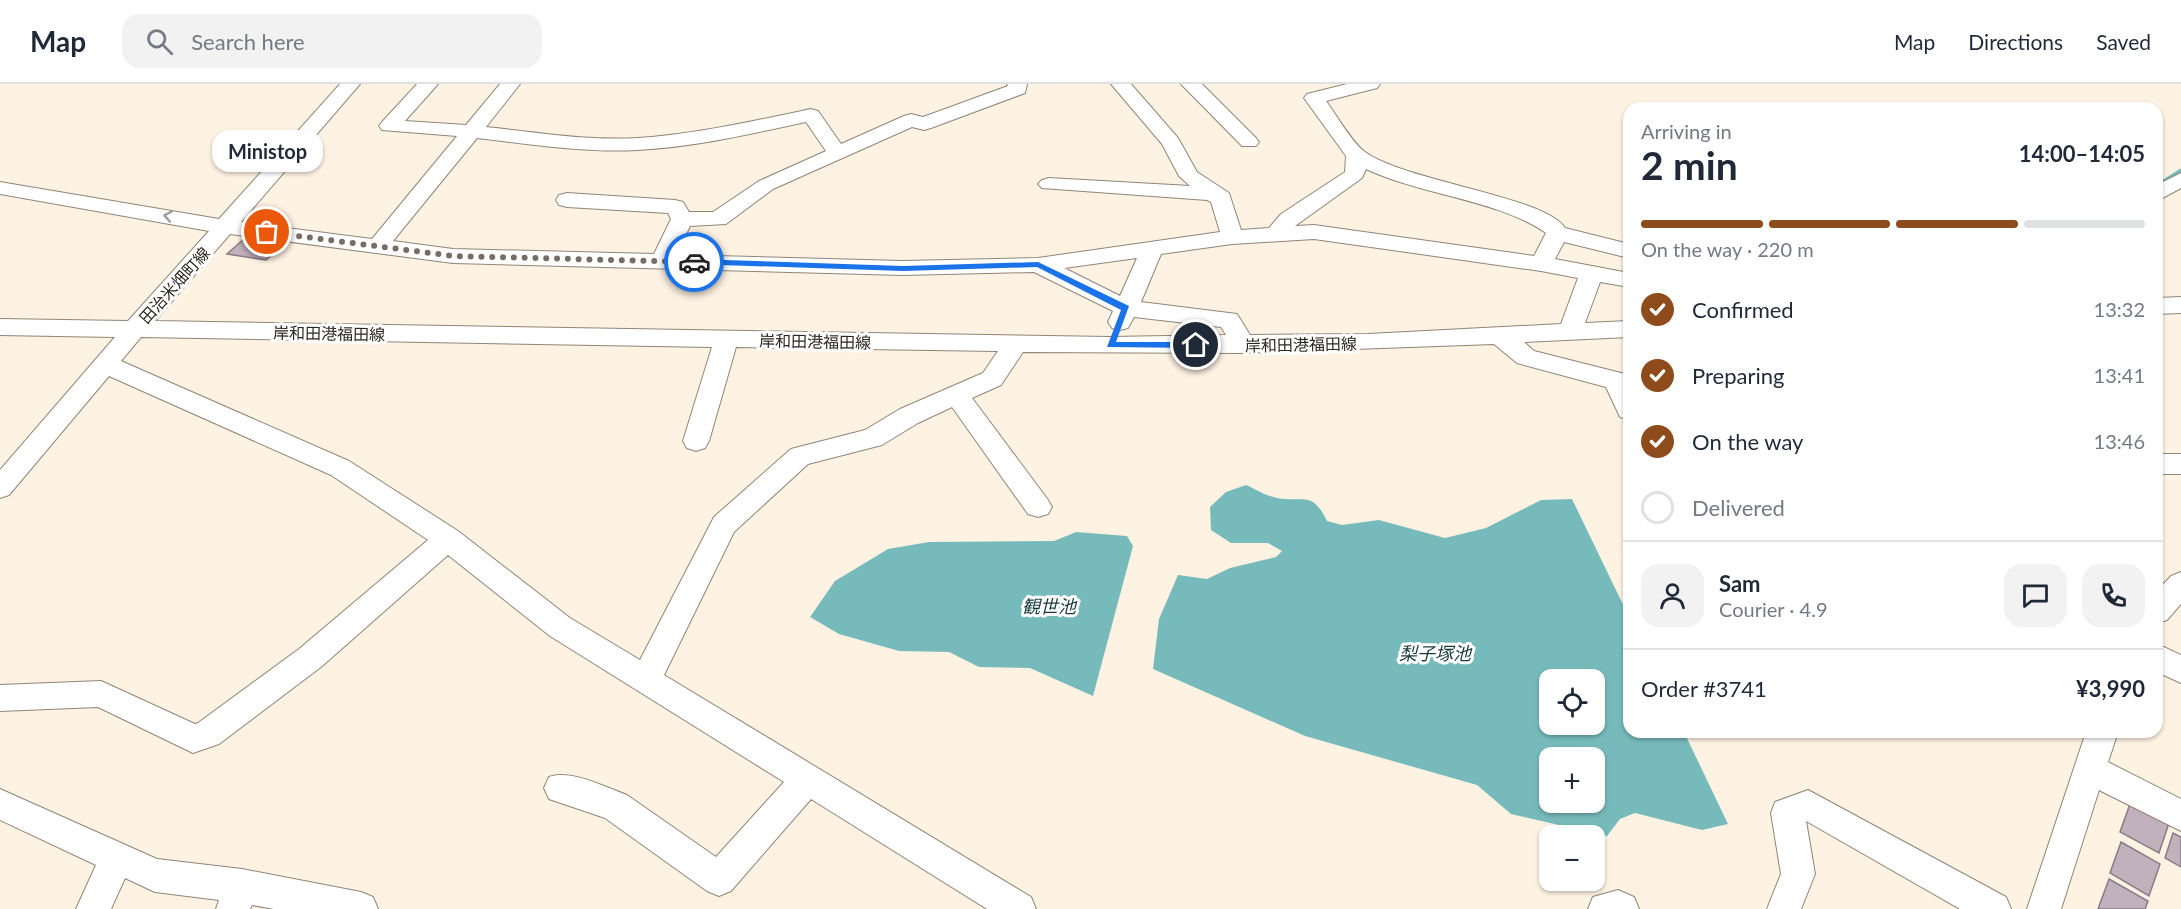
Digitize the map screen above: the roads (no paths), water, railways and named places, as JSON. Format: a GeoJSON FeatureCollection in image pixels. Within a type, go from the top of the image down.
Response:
{"type":"FeatureCollection","features":[{"type":"Feature","properties":{"kind":"street","name":"田治米畑町線"},"geometry":{"type":"LineString","coordinates":[[0,488],[9,464],[105,364],[350,84]]}},
{"type":"Feature","properties":{"kind":"street"},"geometry":{"type":"LineString","coordinates":[[428,84],[389,126],[472,131],[574,143],[636,144],[700,138],[811,115],[837,152]]}},
{"type":"Feature","properties":{"kind":"street"},"geometry":{"type":"LineString","coordinates":[[377,247],[510,84]]}},
{"type":"Feature","properties":{"kind":"street"},"geometry":{"type":"LineString","coordinates":[[682,219],[718,219],[766,185],[837,152],[911,120],[924,124],[1018,89],[1017,84]]}},
{"type":"Feature","properties":{"kind":"street"},"geometry":{"type":"LineString","coordinates":[[1121,84],[1171,142],[1189,176],[1221,198],[1232,237]]}},
{"type":"Feature","properties":{"kind":"street"},"geometry":{"type":"LineString","coordinates":[[1191,84],[1249,142]]}},
{"type":"Feature","properties":{"kind":"street"},"geometry":{"type":"LineString","coordinates":[[1306,91],[1370,84]]}},
{"type":"Feature","properties":{"kind":"street"},"geometry":{"type":"LineString","coordinates":[[1306,91],[1356,156],[1396,175],[1531,214],[1554,228],[1557,233],[1623,250]]}},
{"type":"Feature","properties":{"kind":"street"},"geometry":{"type":"LineString","coordinates":[[1276,234],[1289,219],[1355,174],[1356,156]]}},
{"type":"Feature","properties":{"kind":"street"},"geometry":{"type":"LineString","coordinates":[[2163,191],[2181,179]]}},
{"type":"Feature","properties":{"kind":"street"},"geometry":{"type":"LineString","coordinates":[[1049,184],[1209,194],[1221,198]]}},
{"type":"Feature","properties":{"kind":"street"},"geometry":{"type":"LineString","coordinates":[[0,188],[225,227],[453,256],[903,268],[1038,265],[1153,246],[1232,237],[1314,232],[1541,264],[1623,279]]}},
{"type":"Feature","properties":{"kind":"street"},"geometry":{"type":"LineString","coordinates":[[567,200],[675,207],[682,219]]}},
{"type":"Feature","properties":{"kind":"street"},"geometry":{"type":"LineString","coordinates":[[662,261],[682,219]]}},
{"type":"Feature","properties":{"kind":"street"},"geometry":{"type":"LineString","coordinates":[[1541,264],[1557,233]]}},
{"type":"Feature","properties":{"kind":"street"},"geometry":{"type":"LineString","coordinates":[[1110,345],[1153,246]]}},
{"type":"Feature","properties":{"kind":"street"},"geometry":{"type":"LineString","coordinates":[[1038,265],[1126,308],[1229,320],[1237,333],[1240,345]]}},
{"type":"Feature","properties":{"kind":"street"},"geometry":{"type":"LineString","coordinates":[[1570,332],[1592,272]]}},
{"type":"Feature","properties":{"kind":"street"},"geometry":{"type":"LineString","coordinates":[[2163,306],[2181,305]]}},
{"type":"Feature","properties":{"kind":"street","name":"岸和田港福田線"},"geometry":{"type":"LineString","coordinates":[[0,327],[1110,345],[1368,342],[1623,329]]}},
{"type":"Feature","properties":{"kind":"street"},"geometry":{"type":"LineString","coordinates":[[1500,336],[1526,357],[1622,382]]}},
{"type":"Feature","properties":{"kind":"street"},"geometry":{"type":"LineString","coordinates":[[706,432],[726,340]]}},
{"type":"Feature","properties":{"kind":"street"},"geometry":{"type":"LineString","coordinates":[[646,679],[724,525],[800,456],[873,438],[909,416],[992,379],[1017,343]]}},
{"type":"Feature","properties":{"kind":"street"},"geometry":{"type":"LineString","coordinates":[[105,364],[287,442],[340,468],[448,539],[560,627],[1019,909]]}},
{"type":"Feature","properties":{"kind":"street"},"geometry":{"type":"LineString","coordinates":[[956,395],[1038,507]]}},
{"type":"Feature","properties":{"kind":"street"},"geometry":{"type":"LineString","coordinates":[[2163,464],[2181,465]]}},
{"type":"Feature","properties":{"kind":"street"},"geometry":{"type":"LineString","coordinates":[[0,698],[101,694],[193,739],[201,737],[310,658],[448,539]]}},
{"type":"Feature","properties":{"kind":"street"},"geometry":{"type":"LineString","coordinates":[[2163,604],[2181,584]]}},
{"type":"Feature","properties":{"kind":"street"},"geometry":{"type":"LineString","coordinates":[[2163,660],[2181,670]]}},
{"type":"Feature","properties":{"kind":"street"},"geometry":{"type":"LineString","coordinates":[[2044,909],[2100,738]]}},
{"type":"Feature","properties":{"kind":"street"},"geometry":{"type":"LineString","coordinates":[[2089,768],[2181,816]]}},
{"type":"Feature","properties":{"kind":"street"},"geometry":{"type":"LineString","coordinates":[[560,788],[615,806],[719,879],[808,779]]}},
{"type":"Feature","properties":{"kind":"street"},"geometry":{"type":"LineString","coordinates":[[1784,909],[1798,874],[1787,813],[1808,806],[1994,909]]}},
{"type":"Feature","properties":{"kind":"street"},"geometry":{"type":"LineString","coordinates":[[3,812],[155,875],[238,897],[361,909]]}},
{"type":"Feature","properties":{"kind":"street"},"geometry":{"type":"LineString","coordinates":[[93,909],[117,858]]}},
{"type":"Feature","properties":{"kind":"street"},"geometry":{"type":"LineString","coordinates":[[1605,909],[1618,907],[1622,909]]}},
{"type":"Feature","properties":{"kind":"water","name":"梨子塚池"},"geometry":{"type":"Polygon","coordinates":[[[1246,485],[1273,497],[1312,501],[1322,511],[1327,521],[1342,525],[1379,520],[1445,538],[1486,528],[1541,500],[1572,499],[1623,605],[1623,738],[1687,738],[1728,824],[1702,830],[1635,813],[1620,819],[1607,836],[1605,836],[1605,825],[1559,825],[1511,814],[1477,785],[1305,736],[1153,669],[1159,619],[1178,575],[1207,579],[1230,568],[1276,557],[1282,551],[1268,543],[1231,543],[1211,530],[1210,507],[1226,492],[1246,485]]]}},
{"type":"Feature","properties":{"kind":"water","name":"観世池"},"geometry":{"type":"Polygon","coordinates":[[[1076,532],[1127,536],[1133,546],[1093,696],[1030,668],[979,667],[949,652],[899,651],[839,634],[810,617],[835,581],[888,549],[929,542],[1054,541],[1076,532]]]}},
{"type":"Feature","properties":{"kind":"waterway"},"geometry":{"type":"LineString","coordinates":[[2163,182],[2181,171]]}},
{"type":"Feature","properties":{"kind":"place","name":"Ministop"},"geometry":{"type":"Point","coordinates":[267,232]}}]}
